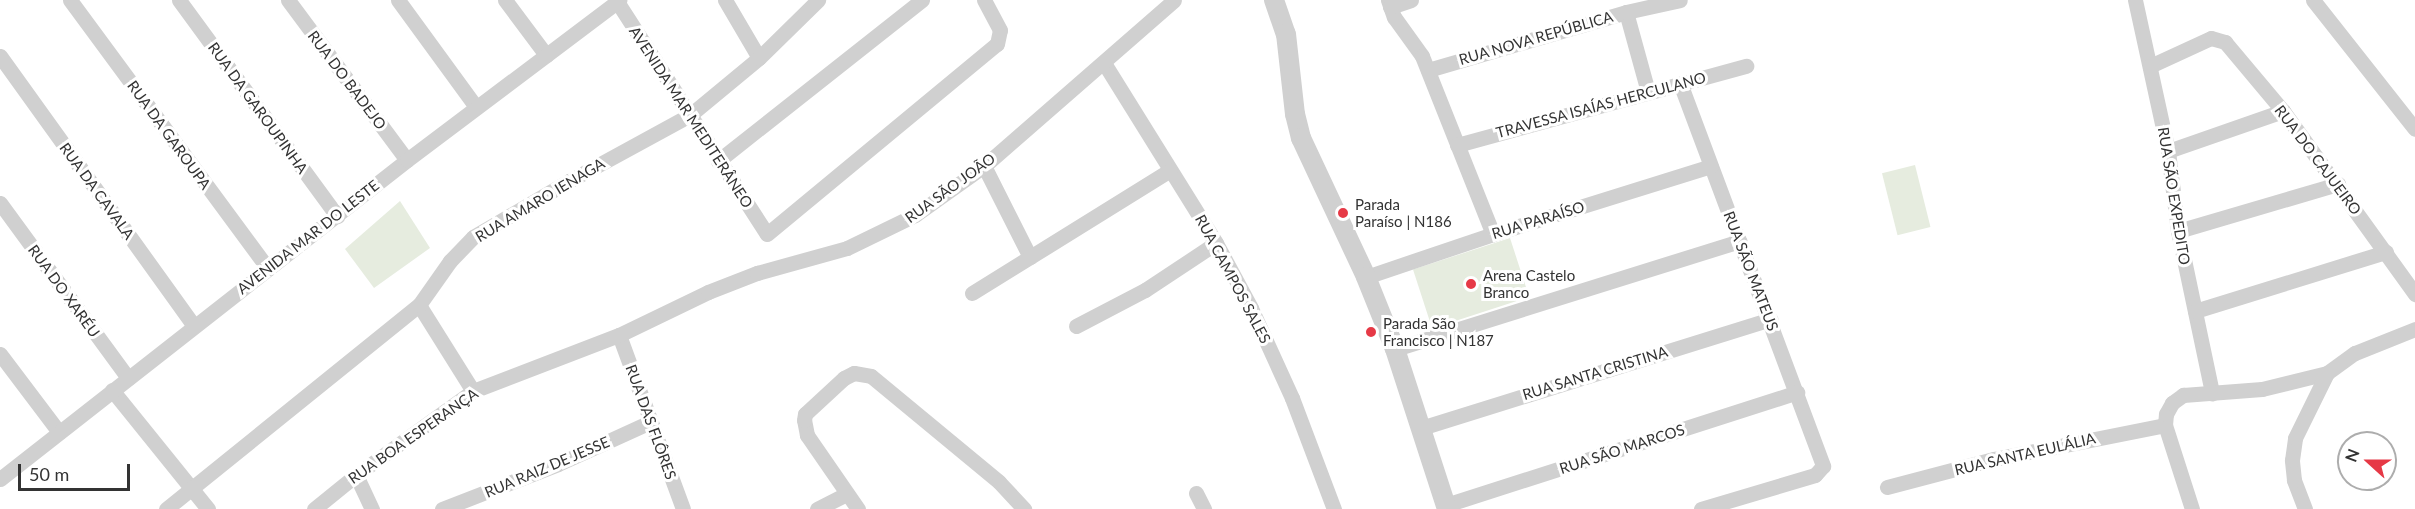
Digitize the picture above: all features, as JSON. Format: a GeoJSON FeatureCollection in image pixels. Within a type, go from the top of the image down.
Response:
{"type":"FeatureCollection","features":[{"type":"Feature","properties":{"kind":"street","name":"RUA DA GAROUPA"},"geometry":{"type":"LineString","coordinates":[[70,0],[268,269]]}},
{"type":"Feature","properties":{"kind":"street","name":"RUA DA GAROUPINHA"},"geometry":{"type":"LineString","coordinates":[[179,0],[337,216]]}},
{"type":"Feature","properties":{"kind":"street","name":"RUA DO BADEJO"},"geometry":{"type":"LineString","coordinates":[[288,0],[407,160]]}},
{"type":"Feature","properties":{"kind":"street"},"geometry":{"type":"LineString","coordinates":[[398,0],[476,107]]}},
{"type":"Feature","properties":{"kind":"street"},"geometry":{"type":"LineString","coordinates":[[505,0],[546,55]]}},
{"type":"Feature","properties":{"kind":"street","name":"AVENIDA MAR DO LESTE"},"geometry":{"type":"LineString","coordinates":[[0,478],[407,160],[617,0]]}},
{"type":"Feature","properties":{"kind":"street","name":"AVENIDA MAR MEDITERÂNEO"},"geometry":{"type":"LineString","coordinates":[[617,0],[718,161],[767,234],[997,44],[1000,30],[984,0]]}},
{"type":"Feature","properties":{"kind":"street"},"geometry":{"type":"LineString","coordinates":[[725,0],[759,58]]}},
{"type":"Feature","properties":{"kind":"street","name":"RUA AMARO IENAGA"},"geometry":{"type":"LineString","coordinates":[[166,509],[418,305],[450,261],[473,237],[690,115],[759,58],[818,0]]}},
{"type":"Feature","properties":{"kind":"street"},"geometry":{"type":"LineString","coordinates":[[718,161],[922,0]]}},
{"type":"Feature","properties":{"kind":"street","name":"RUA SÃO JOÃO"},"geometry":{"type":"LineString","coordinates":[[619,335],[708,292],[757,273],[847,248],[915,216],[984,166],[1104,63],[1173,0]]}},
{"type":"Feature","properties":{"kind":"street"},"geometry":{"type":"LineString","coordinates":[[1274,0],[1286,34],[1295,114],[1302,138],[1366,277],[1395,349],[1446,507]]}},
{"type":"Feature","properties":{"kind":"street"},"geometry":{"type":"LineString","coordinates":[[1412,0],[1389,3],[1400,26],[1416,45],[1428,70],[1493,234]]}},
{"type":"Feature","properties":{"kind":"street","name":"RUA NOVA REPÚBLICA"},"geometry":{"type":"LineString","coordinates":[[1428,70],[1626,12],[1680,0]]}},
{"type":"Feature","properties":{"kind":"street","name":"RUA SÃO EXPEDITO"},"geometry":{"type":"LineString","coordinates":[[2135,0],[2168,151],[2178,231],[2212,393]]}},
{"type":"Feature","properties":{"kind":"street"},"geometry":{"type":"LineString","coordinates":[[2313,0],[2415,129]]}},
{"type":"Feature","properties":{"kind":"street"},"geometry":{"type":"LineString","coordinates":[[1626,12],[1648,92]]}},
{"type":"Feature","properties":{"kind":"street","name":"RUA DO CAJUEIRO"},"geometry":{"type":"LineString","coordinates":[[2150,66],[2211,38],[2225,42],[2283,111],[2338,184],[2415,294]]}},
{"type":"Feature","properties":{"kind":"street","name":"RUA DA CAVALA"},"geometry":{"type":"LineString","coordinates":[[0,56],[194,326]]}},
{"type":"Feature","properties":{"kind":"street","name":"RUA CAMPOS SALES"},"geometry":{"type":"LineString","coordinates":[[1104,63],[1216,243],[1251,308],[1292,398],[1334,509]]}},
{"type":"Feature","properties":{"kind":"street","name":"TRAVESSA ISAÍAS HERCULANO"},"geometry":{"type":"LineString","coordinates":[[1457,145],[1746,66]]}},
{"type":"Feature","properties":{"kind":"street","name":"RUA SÃO MATEUS"},"geometry":{"type":"LineString","coordinates":[[1680,83],[1822,459],[1823,466],[1815,475],[1744,502]]}},
{"type":"Feature","properties":{"kind":"street"},"geometry":{"type":"LineString","coordinates":[[2168,151],[2283,111]]}},
{"type":"Feature","properties":{"kind":"street"},"geometry":{"type":"LineString","coordinates":[[984,166],[1030,257]]}},
{"type":"Feature","properties":{"kind":"street","name":"RUA PARAÍSO"},"geometry":{"type":"LineString","coordinates":[[1366,277],[1493,234],[1711,166]]}},
{"type":"Feature","properties":{"kind":"street"},"geometry":{"type":"LineString","coordinates":[[972,293],[1170,170]]}},
{"type":"Feature","properties":{"kind":"street"},"geometry":{"type":"LineString","coordinates":[[2178,231],[2338,184]]}},
{"type":"Feature","properties":{"kind":"street","name":"RUA DO XARÉU"},"geometry":{"type":"LineString","coordinates":[[0,203],[128,378]]}},
{"type":"Feature","properties":{"kind":"street"},"geometry":{"type":"LineString","coordinates":[[1395,349],[1739,241]]}},
{"type":"Feature","properties":{"kind":"street"},"geometry":{"type":"LineString","coordinates":[[1076,326],[1145,290],[1216,243]]}},
{"type":"Feature","properties":{"kind":"street"},"geometry":{"type":"LineString","coordinates":[[2195,311],[2386,252]]}},
{"type":"Feature","properties":{"kind":"street"},"geometry":{"type":"LineString","coordinates":[[418,305],[473,391]]}},
{"type":"Feature","properties":{"kind":"street","name":"RUA SANTA CRISTINA"},"geometry":{"type":"LineString","coordinates":[[1421,428],[1770,319]]}},
{"type":"Feature","properties":{"kind":"street"},"geometry":{"type":"LineString","coordinates":[[2192,509],[2165,425],[2166,414],[2172,403],[2183,395],[2262,389],[2327,373],[2355,353],[2415,329]]}},
{"type":"Feature","properties":{"kind":"street","name":"RUA BOA ESPERANÇA"},"geometry":{"type":"LineString","coordinates":[[314,509],[473,391],[619,335]]}},
{"type":"Feature","properties":{"kind":"street","name":"RUA DAS FLÔRES"},"geometry":{"type":"LineString","coordinates":[[619,335],[683,509]]}},
{"type":"Feature","properties":{"kind":"street"},"geometry":{"type":"LineString","coordinates":[[0,354],[60,432]]}},
{"type":"Feature","properties":{"kind":"street"},"geometry":{"type":"LineString","coordinates":[[858,509],[807,435],[804,427],[805,414],[844,378],[854,373],[871,376],[999,482],[1024,509]]}},
{"type":"Feature","properties":{"kind":"street"},"geometry":{"type":"LineString","coordinates":[[2305,509],[2294,480],[2292,460],[2295,438],[2327,373]]}},
{"type":"Feature","properties":{"kind":"street"},"geometry":{"type":"LineString","coordinates":[[112,390],[207,509]]}},
{"type":"Feature","properties":{"kind":"street","name":"RUA SÃO MARCOS"},"geometry":{"type":"LineString","coordinates":[[1446,507],[1797,392]]}},
{"type":"Feature","properties":{"kind":"street","name":"RUA RAIZ DE JESSE"},"geometry":{"type":"LineString","coordinates":[[442,509],[558,464],[650,422]]}},
{"type":"Feature","properties":{"kind":"street","name":"RUA SANTA EULÁLIA"},"geometry":{"type":"LineString","coordinates":[[1887,487],[1994,459],[2165,425]]}},
{"type":"Feature","properties":{"kind":"street"},"geometry":{"type":"LineString","coordinates":[[357,475],[372,509]]}},
{"type":"Feature","properties":{"kind":"street"},"geometry":{"type":"LineString","coordinates":[[1196,493],[1204,509]]}},
{"type":"Feature","properties":{"kind":"street"},"geometry":{"type":"LineString","coordinates":[[817,509],[846,494]]}},
{"type":"Feature","properties":{"kind":"street"},"geometry":{"type":"LineString","coordinates":[[1701,509],[1744,502]]}},
{"type":"Feature","properties":{"kind":"shaded area"},"geometry":{"type":"Polygon","coordinates":[[[1915,165],[1930,227],[1897,235],[1882,173],[1915,165]]]}},
{"type":"Feature","properties":{"kind":"shaded area"},"geometry":{"type":"Polygon","coordinates":[[[400,201],[430,248],[374,288],[345,249],[400,201]]]}},
{"type":"Feature","properties":{"kind":"shaded area","name":"Arena Castelo Branco"},"geometry":{"type":"Polygon","coordinates":[[[1510,238],[1529,297],[1432,328],[1413,270],[1510,238]]]}},
{"type":"Feature","properties":{"kind":"place","name":"Parada Paraíso | N186"},"geometry":{"type":"Point","coordinates":[1343,213]}},
{"type":"Feature","properties":{"kind":"place","name":"Arena Castelo Branco"},"geometry":{"type":"Point","coordinates":[1471,284]}},
{"type":"Feature","properties":{"kind":"place","name":"Parada São Francisco | N187"},"geometry":{"type":"Point","coordinates":[1371,332]}}]}
